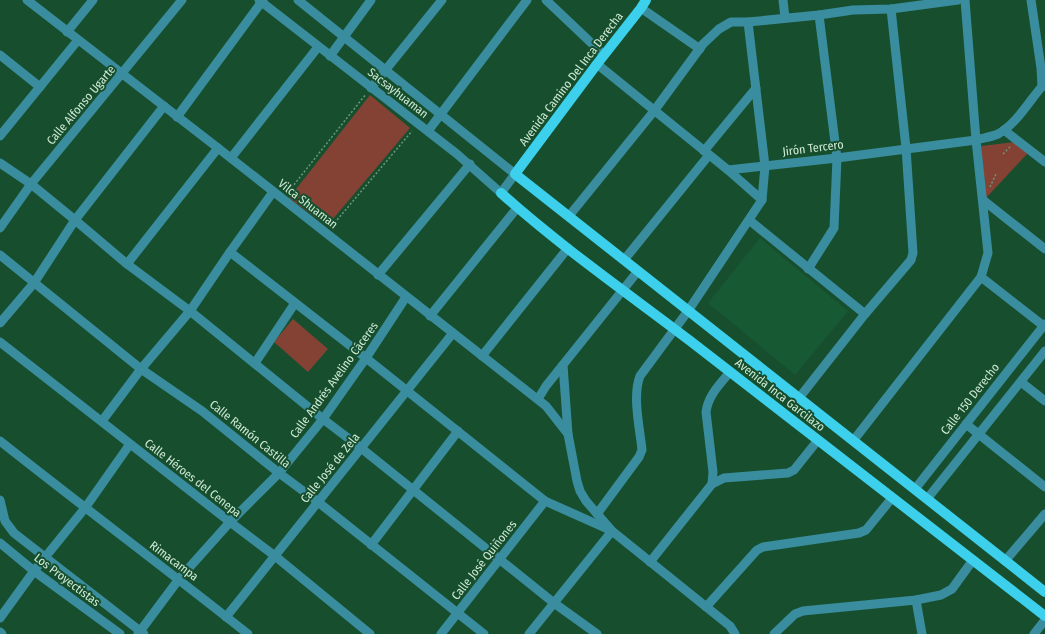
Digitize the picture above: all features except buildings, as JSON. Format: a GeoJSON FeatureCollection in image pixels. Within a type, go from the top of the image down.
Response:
{"type":"FeatureCollection","features":[{"type":"Feature","properties":{"kind":"main road","name":"Avenida Camino Del Inca Derecha"},"geometry":{"type":"LineString","coordinates":[[515,174],[644,4]]}},
{"type":"Feature","properties":{"kind":"main road","name":"Avenida Inca Garcilazo"},"geometry":{"type":"LineString","coordinates":[[515,174],[1045,592]]}},
{"type":"Feature","properties":{"kind":"main road","name":"Avenida Inca Garcilazo"},"geometry":{"type":"LineString","coordinates":[[501,193],[517,208],[622,290],[1045,616]]}},
{"type":"Feature","properties":{"kind":"street","name":"Vilca Shuaman"},"geometry":{"type":"LineString","coordinates":[[27,0],[538,399],[546,406],[568,434]]}},
{"type":"Feature","properties":{"kind":"street"},"geometry":{"type":"LineString","coordinates":[[67,32],[93,0]]}},
{"type":"Feature","properties":{"kind":"street","name":"Calle Alfonso Ugarte"},"geometry":{"type":"LineString","coordinates":[[0,228],[31,184],[123,74],[182,0]]}},
{"type":"Feature","properties":{"kind":"street"},"geometry":{"type":"LineString","coordinates":[[330,56],[371,0]]}},
{"type":"Feature","properties":{"kind":"street"},"geometry":{"type":"LineString","coordinates":[[371,88],[442,0]]}},
{"type":"Feature","properties":{"kind":"street"},"geometry":{"type":"LineString","coordinates":[[428,131],[527,0]]}},
{"type":"Feature","properties":{"kind":"street"},"geometry":{"type":"LineString","coordinates":[[546,0],[604,55]]}},
{"type":"Feature","properties":{"kind":"street"},"geometry":{"type":"LineString","coordinates":[[783,0],[785,18]]}},
{"type":"Feature","properties":{"kind":"street"},"geometry":{"type":"LineString","coordinates":[[851,0],[853,10]]}},
{"type":"Feature","properties":{"kind":"street"},"geometry":{"type":"LineString","coordinates":[[569,216],[654,110],[700,49],[719,29],[731,22],[748,22],[853,10],[891,9],[958,0]]}},
{"type":"Feature","properties":{"kind":"street"},"geometry":{"type":"LineString","coordinates":[[853,440],[981,277],[988,253],[976,140],[965,0]]}},
{"type":"Feature","properties":{"kind":"street"},"geometry":{"type":"LineString","coordinates":[[1031,0],[1043,85]]}},
{"type":"Feature","properties":{"kind":"street"},"geometry":{"type":"LineString","coordinates":[[178,117],[261,1]]}},
{"type":"Feature","properties":{"kind":"street","name":"Sacsayhuaman"},"geometry":{"type":"LineString","coordinates":[[261,1],[318,47],[470,164],[501,193]]}},
{"type":"Feature","properties":{"kind":"street"},"geometry":{"type":"LineString","coordinates":[[301,1],[515,174],[501,193]]}},
{"type":"Feature","properties":{"kind":"street"},"geometry":{"type":"LineString","coordinates":[[644,4],[700,49]]}},
{"type":"Feature","properties":{"kind":"street"},"geometry":{"type":"LineString","coordinates":[[799,398],[864,314],[911,260],[913,253],[906,148],[891,9]]}},
{"type":"Feature","properties":{"kind":"street"},"geometry":{"type":"LineString","coordinates":[[808,269],[834,228],[836,158],[819,15]]}},
{"type":"Feature","properties":{"kind":"street"},"geometry":{"type":"LineString","coordinates":[[597,514],[639,457],[642,450],[636,395],[637,384],[640,376],[688,311],[762,200],[765,166],[748,22]]}},
{"type":"Feature","properties":{"kind":"street"},"geometry":{"type":"LineString","coordinates":[[0,136],[78,40]]}},
{"type":"Feature","properties":{"kind":"street"},"geometry":{"type":"LineString","coordinates":[[231,158],[318,47]]}},
{"type":"Feature","properties":{"kind":"street"},"geometry":{"type":"LineString","coordinates":[[0,55],[40,87]]}},
{"type":"Feature","properties":{"kind":"street"},"geometry":{"type":"LineString","coordinates":[[597,64],[728,170],[762,200]]}},
{"type":"Feature","properties":{"kind":"street","name":"Jirón Tercero"},"geometry":{"type":"LineString","coordinates":[[728,170],[976,140],[996,135],[1004,130],[1014,120],[1043,85]]}},
{"type":"Feature","properties":{"kind":"street"},"geometry":{"type":"LineString","coordinates":[[624,260],[756,88]]}},
{"type":"Feature","properties":{"kind":"street"},"geometry":{"type":"LineString","coordinates":[[0,323],[34,283],[75,220],[164,106]]}},
{"type":"Feature","properties":{"kind":"street"},"geometry":{"type":"LineString","coordinates":[[0,120],[8,126]]}},
{"type":"Feature","properties":{"kind":"street"},"geometry":{"type":"LineString","coordinates":[[1004,130],[1045,162]]}},
{"type":"Feature","properties":{"kind":"street"},"geometry":{"type":"LineString","coordinates":[[126,264],[218,148]]}},
{"type":"Feature","properties":{"kind":"street"},"geometry":{"type":"LineString","coordinates":[[0,163],[31,184],[126,264],[190,311],[554,603],[597,634]]}},
{"type":"Feature","properties":{"kind":"street"},"geometry":{"type":"LineString","coordinates":[[378,275],[470,164]]}},
{"type":"Feature","properties":{"kind":"street"},"geometry":{"type":"LineString","coordinates":[[102,421],[141,369],[190,311],[273,192]]}},
{"type":"Feature","properties":{"kind":"street"},"geometry":{"type":"LineString","coordinates":[[983,200],[1045,249]]}},
{"type":"Feature","properties":{"kind":"street"},"geometry":{"type":"LineString","coordinates":[[430,316],[517,208]]}},
{"type":"Feature","properties":{"kind":"street"},"geometry":{"type":"LineString","coordinates":[[749,220],[864,314]]}},
{"type":"Feature","properties":{"kind":"street"},"geometry":{"type":"LineString","coordinates":[[482,356],[568,248]]}},
{"type":"Feature","properties":{"kind":"street"},"geometry":{"type":"LineString","coordinates":[[230,252],[407,390],[545,501],[612,531]]}},
{"type":"Feature","properties":{"kind":"street","name":"Calle Ramón Castilla"},"geometry":{"type":"LineString","coordinates":[[0,255],[141,369],[202,411],[484,634]]}},
{"type":"Feature","properties":{"kind":"street"},"geometry":{"type":"LineString","coordinates":[[538,399],[563,365],[638,271]]}},
{"type":"Feature","properties":{"kind":"street"},"geometry":{"type":"LineString","coordinates":[[981,277],[1044,325]]}},
{"type":"Feature","properties":{"kind":"street","name":"Calle Andrés Avelino Cáceres"},"geometry":{"type":"LineString","coordinates":[[141,633],[179,579],[230,522],[279,473],[323,419],[366,358],[406,297]]}},
{"type":"Feature","properties":{"kind":"street"},"geometry":{"type":"LineString","coordinates":[[255,363],[295,303]]}},
{"type":"Feature","properties":{"kind":"street","name":"Calle 150 Derecho"},"geometry":{"type":"LineString","coordinates":[[915,489],[1044,325]]}},
{"type":"Feature","properties":{"kind":"street","name":"Calle José de Zela"},"geometry":{"type":"LineString","coordinates":[[226,617],[453,333]]}},
{"type":"Feature","properties":{"kind":"street","name":"Calle Héroes del Cenepa"},"geometry":{"type":"LineString","coordinates":[[0,342],[275,556],[370,634]]}},
{"type":"Feature","properties":{"kind":"street"},"geometry":{"type":"LineString","coordinates":[[927,499],[1045,351]]}},
{"type":"Feature","properties":{"kind":"street"},"geometry":{"type":"LineString","coordinates":[[563,365],[568,434],[574,470],[580,491],[586,501],[612,531],[730,626],[735,634]]}},
{"type":"Feature","properties":{"kind":"street"},"geometry":{"type":"LineString","coordinates":[[712,484],[713,472],[706,412],[707,404],[709,398],[730,372]]}},
{"type":"Feature","properties":{"kind":"street"},"geometry":{"type":"LineString","coordinates":[[1021,382],[1045,401]]}},
{"type":"Feature","properties":{"kind":"street"},"geometry":{"type":"LineString","coordinates":[[966,424],[1045,487]]}},
{"type":"Feature","properties":{"kind":"street"},"geometry":{"type":"LineString","coordinates":[[371,545],[458,431]]}},
{"type":"Feature","properties":{"kind":"street"},"geometry":{"type":"LineString","coordinates":[[650,562],[712,484],[724,478],[788,473],[794,470],[818,440]]}},
{"type":"Feature","properties":{"kind":"street","name":"Rimacampa"},"geometry":{"type":"LineString","coordinates":[[0,441],[248,634]]}},
{"type":"Feature","properties":{"kind":"street"},"geometry":{"type":"LineString","coordinates":[[0,618],[34,571],[85,508],[130,444]]}},
{"type":"Feature","properties":{"kind":"street"},"geometry":{"type":"LineString","coordinates":[[706,607],[757,550],[763,547],[859,533],[866,530],[892,498]]}},
{"type":"Feature","properties":{"kind":"street"},"geometry":{"type":"LineString","coordinates":[[0,500],[5,521],[14,533],[141,633]]}},
{"type":"Feature","properties":{"kind":"street","name":"Calle José Quiñones"},"geometry":{"type":"LineString","coordinates":[[441,634],[545,501]]}},
{"type":"Feature","properties":{"kind":"street"},"geometry":{"type":"LineString","coordinates":[[1005,561],[1045,514]]}},
{"type":"Feature","properties":{"kind":"street"},"geometry":{"type":"LineString","coordinates":[[529,634],[612,531]]}},
{"type":"Feature","properties":{"kind":"street","name":"Los Proyectistas"},"geometry":{"type":"LineString","coordinates":[[0,543],[34,571],[120,634]]}},
{"type":"Feature","properties":{"kind":"street"},"geometry":{"type":"LineString","coordinates":[[774,634],[795,614],[803,611],[916,600],[941,595],[952,588],[973,560]]}},
{"type":"Feature","properties":{"kind":"street"},"geometry":{"type":"LineString","coordinates":[[916,600],[922,634]]}},
{"type":"Feature","properties":{"kind":"street"},"geometry":{"type":"LineString","coordinates":[[1034,634],[1045,620]]}},
{"type":"Feature","properties":{"kind":"path"},"geometry":{"type":"LineString","coordinates":[[282,199],[371,88]]}},
{"type":"Feature","properties":{"kind":"path"},"geometry":{"type":"LineString","coordinates":[[326,233],[418,124]]}},
{"type":"Feature","properties":{"kind":"path"},"geometry":{"type":"LineString","coordinates":[[1003,154],[1012,145]]}},
{"type":"Feature","properties":{"kind":"shaded area"},"geometry":{"type":"Polygon","coordinates":[[[370,95],[410,128],[327,226],[289,198],[370,95]]]}},
{"type":"Feature","properties":{"kind":"shaded area"},"geometry":{"type":"Polygon","coordinates":[[[1015,142],[1028,153],[985,199],[981,146],[1015,142]]]}},
{"type":"Feature","properties":{"kind":"shaded area"},"geometry":{"type":"Polygon","coordinates":[[[760,238],[848,311],[795,375],[708,303],[760,238]]]}},
{"type":"Feature","properties":{"kind":"shaded area"},"geometry":{"type":"Polygon","coordinates":[[[293,319],[328,349],[308,372],[274,342],[293,319]]]}}]}
